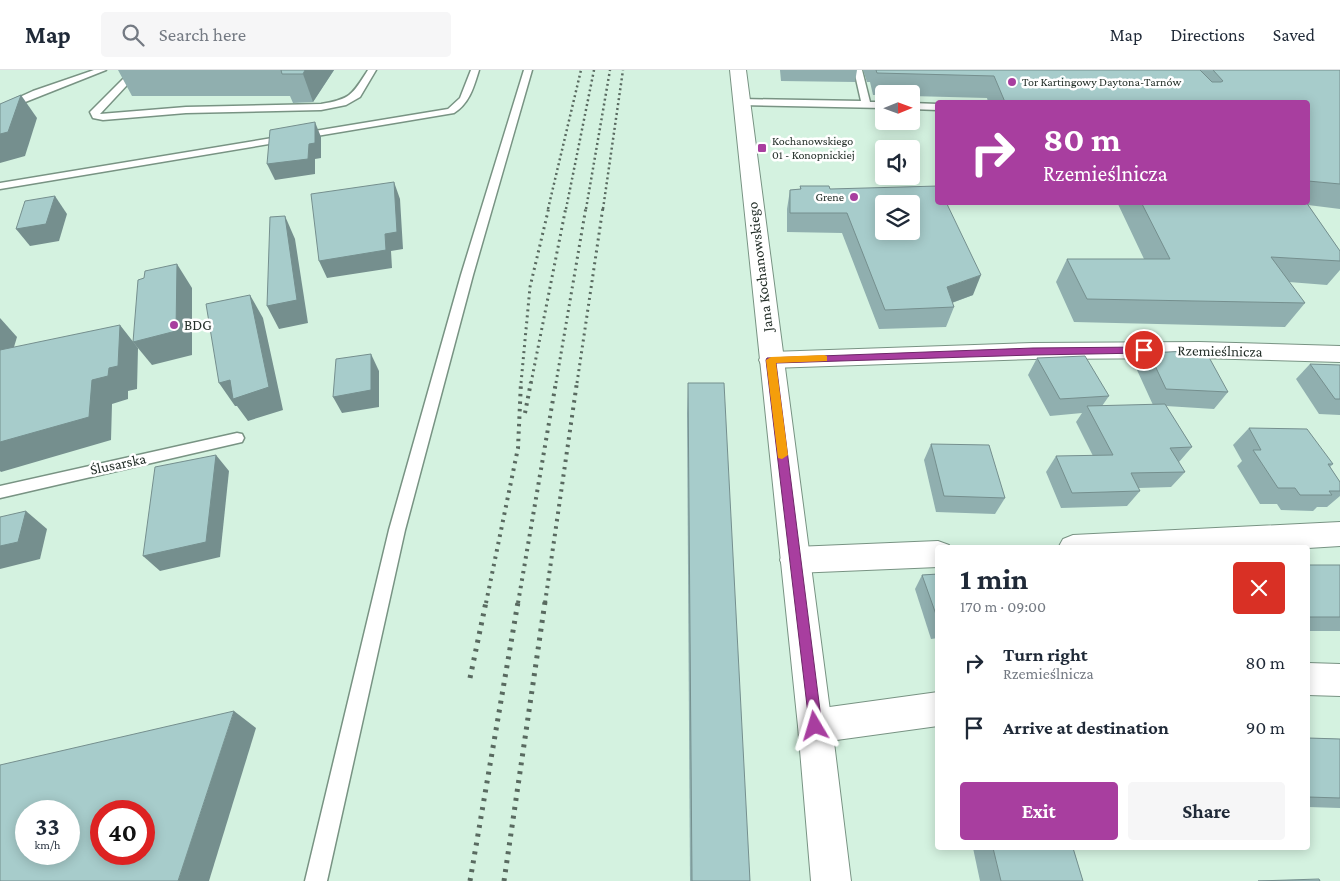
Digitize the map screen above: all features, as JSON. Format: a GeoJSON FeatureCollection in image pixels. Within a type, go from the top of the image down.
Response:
{"type":"FeatureCollection","features":[{"type":"Feature","properties":{"kind":"street","name":"Jana Kochanowskiego"},"geometry":{"type":"LineString","coordinates":[[738,70],[815,726],[830,881]]}},
{"type":"Feature","properties":{"kind":"street","name":"Rzemieślnicza"},"geometry":{"type":"LineString","coordinates":[[771,360],[1062,351],[1199,350],[1340,354]]}},
{"type":"Feature","properties":{"kind":"street"},"geometry":{"type":"LineString","coordinates":[[1130,545],[1340,534]]}},
{"type":"Feature","properties":{"kind":"street"},"geometry":{"type":"LineString","coordinates":[[795,560],[935,554]]}},
{"type":"Feature","properties":{"kind":"street"},"geometry":{"type":"LineString","coordinates":[[1310,679],[1340,680]]}},
{"type":"Feature","properties":{"kind":"street"},"geometry":{"type":"LineString","coordinates":[[815,726],[935,709]]}},
{"type":"Feature","properties":{"kind":"lane"},"geometry":{"type":"LineString","coordinates":[[0,109],[36,93],[102,70]]}},
{"type":"Feature","properties":{"kind":"lane"},"geometry":{"type":"LineString","coordinates":[[137,70],[96,112],[96,116],[103,118],[186,110],[321,106],[343,103],[357,95],[372,70]]}},
{"type":"Feature","properties":{"kind":"lane"},"geometry":{"type":"LineString","coordinates":[[0,186],[426,116],[458,108],[464,99],[476,70]]}},
{"type":"Feature","properties":{"kind":"lane"},"geometry":{"type":"LineString","coordinates":[[316,881],[397,530],[467,274],[528,70]]}},
{"type":"Feature","properties":{"kind":"lane"},"geometry":{"type":"LineString","coordinates":[[858,70],[866,104]]}},
{"type":"Feature","properties":{"kind":"lane"},"geometry":{"type":"LineString","coordinates":[[741,102],[875,104]]}},
{"type":"Feature","properties":{"kind":"lane"},"geometry":{"type":"LineString","coordinates":[[920,106],[935,107]]}},
{"type":"Feature","properties":{"kind":"lane","name":"Ślusarska"},"geometry":{"type":"LineString","coordinates":[[0,492],[237,438]]}},
{"type":"Feature","properties":{"kind":"building"},"geometry":{"type":"Polygon","coordinates":[[[281,70],[305,70],[303,74],[282,74],[281,70]]]}},
{"type":"Feature","properties":{"kind":"building"},"geometry":{"type":"Polygon","coordinates":[[[876,70],[1200,70],[1212,82],[1221,82],[1223,81],[1213,70],[1340,70],[1340,184],[1310,181],[1310,100],[1004,100],[994,76],[877,73],[876,70]]]}},
{"type":"Feature","properties":{"kind":"building"},"geometry":{"type":"Polygon","coordinates":[[[21,95],[8,132],[0,134],[0,104],[21,95]]]}},
{"type":"Feature","properties":{"kind":"building"},"geometry":{"type":"Polygon","coordinates":[[[315,122],[315,143],[309,144],[308,159],[267,164],[270,130],[315,122]]]}},
{"type":"Feature","properties":{"kind":"building"},"geometry":{"type":"Polygon","coordinates":[[[394,182],[397,232],[385,234],[386,250],[319,261],[311,194],[394,182]]]}},
{"type":"Feature","properties":{"kind":"building"},"geometry":{"type":"Polygon","coordinates":[[[800,186],[829,186],[830,189],[935,186],[935,205],[947,205],[981,275],[947,287],[954,307],[885,310],[847,213],[790,213],[790,190],[801,189],[800,186]]]}},
{"type":"Feature","properties":{"kind":"building"},"geometry":{"type":"Polygon","coordinates":[[[55,196],[46,224],[16,229],[25,201],[55,196]]]}},
{"type":"Feature","properties":{"kind":"building"},"geometry":{"type":"Polygon","coordinates":[[[1143,205],[1308,205],[1340,251],[1340,261],[1271,257],[1305,303],[1087,299],[1067,259],[1170,259],[1143,205]]]}},
{"type":"Feature","properties":{"kind":"building"},"geometry":{"type":"Polygon","coordinates":[[[285,216],[297,300],[267,306],[270,217],[285,216]]]}},
{"type":"Feature","properties":{"kind":"building"},"geometry":{"type":"Polygon","coordinates":[[[177,264],[176,331],[133,342],[138,280],[144,278],[145,271],[177,264]]]}},
{"type":"Feature","properties":{"kind":"building"},"geometry":{"type":"Polygon","coordinates":[[[250,295],[269,387],[233,399],[230,380],[219,383],[206,304],[250,295]]]}},
{"type":"Feature","properties":{"kind":"building"},"geometry":{"type":"Polygon","coordinates":[[[120,325],[118,366],[109,368],[108,376],[92,380],[89,417],[0,442],[0,350],[120,325]]]}},
{"type":"Feature","properties":{"kind":"building"},"geometry":{"type":"Polygon","coordinates":[[[1205,350],[1228,392],[1166,389],[1149,353],[1205,350]]]}},
{"type":"Feature","properties":{"kind":"building"},"geometry":{"type":"Polygon","coordinates":[[[371,354],[371,390],[333,397],[336,359],[371,354]]]}},
{"type":"Feature","properties":{"kind":"building"},"geometry":{"type":"Polygon","coordinates":[[[1085,356],[1109,396],[1060,399],[1037,358],[1085,356]]]}},
{"type":"Feature","properties":{"kind":"building"},"geometry":{"type":"Polygon","coordinates":[[[1310,364],[1340,365],[1340,399],[1335,399],[1310,364]]]}},
{"type":"Feature","properties":{"kind":"building"},"geometry":{"type":"Polygon","coordinates":[[[688,383],[724,383],[750,881],[692,881],[688,383]]]}},
{"type":"Feature","properties":{"kind":"building"},"geometry":{"type":"Polygon","coordinates":[[[1165,404],[1192,447],[1170,448],[1185,472],[1131,473],[1140,491],[1072,493],[1056,456],[1113,455],[1087,406],[1165,404]]]}},
{"type":"Feature","properties":{"kind":"building"},"geometry":{"type":"Polygon","coordinates":[[[1249,428],[1307,429],[1333,464],[1328,464],[1340,482],[1340,491],[1329,491],[1332,495],[1300,495],[1295,488],[1278,488],[1253,450],[1261,450],[1249,428]]]}},
{"type":"Feature","properties":{"kind":"building"},"geometry":{"type":"Polygon","coordinates":[[[931,444],[989,445],[1005,498],[944,496],[931,444]]]}},
{"type":"Feature","properties":{"kind":"building"},"geometry":{"type":"Polygon","coordinates":[[[216,455],[206,542],[143,556],[155,467],[216,455]]]}},
{"type":"Feature","properties":{"kind":"building"},"geometry":{"type":"Polygon","coordinates":[[[26,511],[18,542],[0,546],[0,517],[26,511]]]}},
{"type":"Feature","properties":{"kind":"building"},"geometry":{"type":"Polygon","coordinates":[[[1310,565],[1340,565],[1340,617],[1310,617],[1310,565]]]}},
{"type":"Feature","properties":{"kind":"building"},"geometry":{"type":"Polygon","coordinates":[[[935,574],[935,612],[922,575],[935,574]]]}},
{"type":"Feature","properties":{"kind":"building"},"geometry":{"type":"Polygon","coordinates":[[[234,711],[178,881],[0,881],[0,765],[234,711]]]}},
{"type":"Feature","properties":{"kind":"building"},"geometry":{"type":"Polygon","coordinates":[[[1310,738],[1340,739],[1340,798],[1310,797],[1310,738]]]}},
{"type":"Feature","properties":{"kind":"building"},"geometry":{"type":"Polygon","coordinates":[[[993,850],[1074,850],[1083,881],[1001,881],[993,850]]]}},
{"type":"Feature","properties":{"kind":"building"},"geometry":{"type":"Polygon","coordinates":[[[1319,879],[1320,881],[1258,881],[1319,879]]]}},
{"type":"Feature","properties":{"kind":"railway"},"geometry":{"type":"LineString","coordinates":[[548,209],[581,70]]}},
{"type":"Feature","properties":{"kind":"railway"},"geometry":{"type":"LineString","coordinates":[[566,209],[594,70]]}},
{"type":"Feature","properties":{"kind":"railway"},"geometry":{"type":"LineString","coordinates":[[586,209],[610,70]]}},
{"type":"Feature","properties":{"kind":"railway"},"geometry":{"type":"LineString","coordinates":[[603,209],[623,70]]}},
{"type":"Feature","properties":{"kind":"railway"},"geometry":{"type":"LineString","coordinates":[[521,383],[530,287],[549,207]]}},
{"type":"Feature","properties":{"kind":"railway"},"geometry":{"type":"LineString","coordinates":[[531,383],[566,207]]}},
{"type":"Feature","properties":{"kind":"railway"},"geometry":{"type":"LineString","coordinates":[[556,383],[586,207]]}},
{"type":"Feature","properties":{"kind":"railway"},"geometry":{"type":"LineString","coordinates":[[577,383],[603,207]]}},
{"type":"Feature","properties":{"kind":"railway"},"geometry":{"type":"LineString","coordinates":[[486,603],[518,448],[521,382]]}},
{"type":"Feature","properties":{"kind":"railway"},"geometry":{"type":"LineString","coordinates":[[525,413],[531,382]]}},
{"type":"Feature","properties":{"kind":"railway"},"geometry":{"type":"LineString","coordinates":[[518,603],[556,382]]}},
{"type":"Feature","properties":{"kind":"railway"},"geometry":{"type":"LineString","coordinates":[[545,603],[577,382]]}},
{"type":"Feature","properties":{"kind":"railway"},"geometry":{"type":"LineString","coordinates":[[470,678],[486,602]]}},
{"type":"Feature","properties":{"kind":"railway"},"geometry":{"type":"LineString","coordinates":[[470,881],[518,602]]}},
{"type":"Feature","properties":{"kind":"railway"},"geometry":{"type":"LineString","coordinates":[[504,881],[545,602]]}},
{"type":"Feature","properties":{"kind":"slow traffic"},"geometry":{"type":"LineString","coordinates":[[782,455],[771,360],[824,358]]}},
{"type":"Feature","properties":{"kind":"place","name":"Tor Kartingowy Daytona-Tarnów"},"geometry":{"type":"Point","coordinates":[1012,82]}},
{"type":"Feature","properties":{"kind":"place","name":"Kochanowskiego 01 - Konopnickiej"},"geometry":{"type":"Point","coordinates":[762,148]}},
{"type":"Feature","properties":{"kind":"place","name":"Grene"},"geometry":{"type":"Point","coordinates":[854,197]}},
{"type":"Feature","properties":{"kind":"place","name":"BDG"},"geometry":{"type":"Point","coordinates":[174,325]}},
{"type":"Feature","properties":{"kind":"route"},"geometry":{"type":"LineString","coordinates":[[815,726],[771,360],[1033,351],[1144,350]]}}]}
